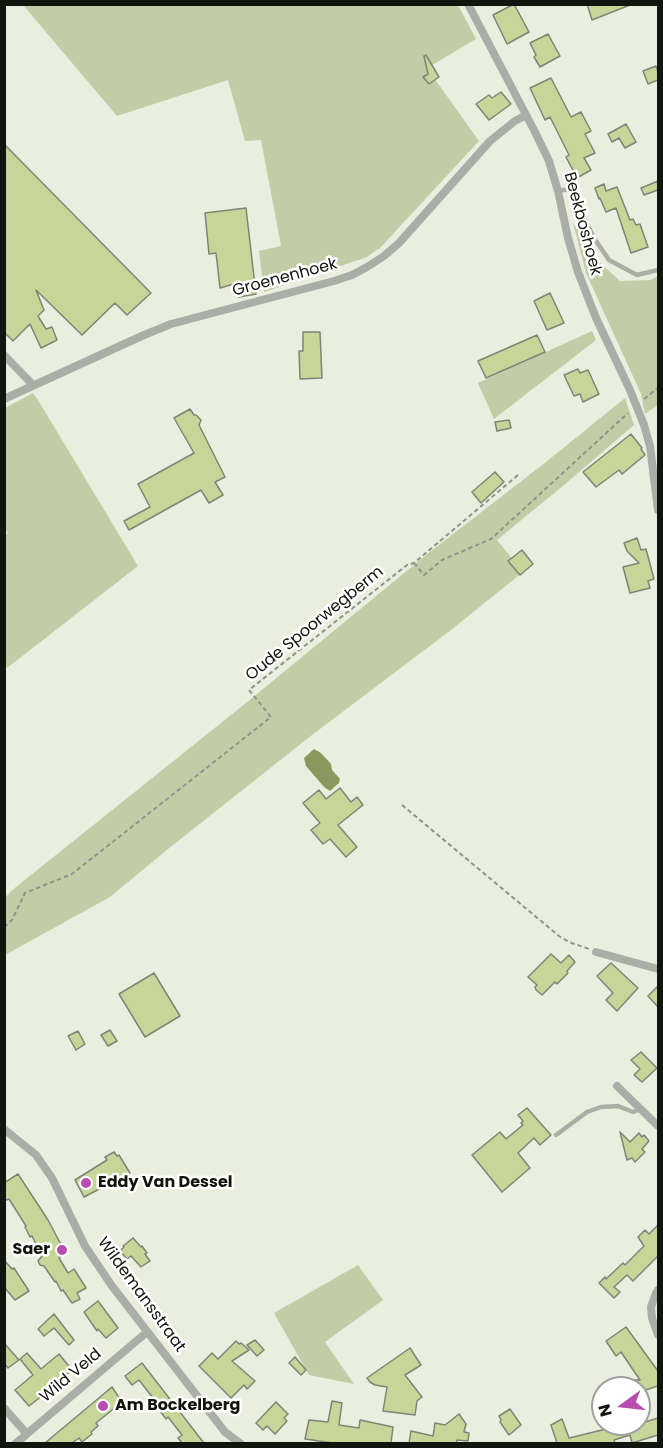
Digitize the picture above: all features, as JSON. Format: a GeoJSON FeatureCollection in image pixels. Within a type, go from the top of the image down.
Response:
{"type":"FeatureCollection","features":[{"type":"Feature","properties":{"kind":"street","name":"Beekboshoek"},"geometry":{"type":"LineString","coordinates":[[468,4],[549,160],[578,272],[596,318],[636,405],[655,455],[658,510]]}},
{"type":"Feature","properties":{"kind":"street","name":"Groenenhoek"},"geometry":{"type":"LineString","coordinates":[[4,399],[171,324],[334,281],[367,267],[399,243],[490,141],[526,115]]}},
{"type":"Feature","properties":{"kind":"street"},"geometry":{"type":"LineString","coordinates":[[4,355],[33,385]]}},
{"type":"Feature","properties":{"kind":"street"},"geometry":{"type":"LineString","coordinates":[[596,952],[658,969]]}},
{"type":"Feature","properties":{"kind":"street"},"geometry":{"type":"LineString","coordinates":[[617,1086],[658,1126]]}},
{"type":"Feature","properties":{"kind":"street","name":"Wildemansstraat"},"geometry":{"type":"LineString","coordinates":[[4,1130],[36,1155],[52,1178],[85,1246],[112,1286],[225,1432],[241,1443]]}},
{"type":"Feature","properties":{"kind":"street"},"geometry":{"type":"LineString","coordinates":[[658,1290],[651,1306],[652,1318],[658,1335]]}},
{"type":"Feature","properties":{"kind":"street","name":"Wild Veld"},"geometry":{"type":"LineString","coordinates":[[15,1443],[147,1332]]}},
{"type":"Feature","properties":{"kind":"street"},"geometry":{"type":"LineString","coordinates":[[4,1408],[27,1434]]}},
{"type":"Feature","properties":{"kind":"lane"},"geometry":{"type":"LineString","coordinates":[[558,191],[570,189],[594,238],[609,260],[637,275],[658,270]]}},
{"type":"Feature","properties":{"kind":"lane"},"geometry":{"type":"LineString","coordinates":[[556,1135],[587,1112],[601,1107],[614,1106],[633,1112],[641,1109]]}},
{"type":"Feature","properties":{"kind":"path"},"geometry":{"type":"LineString","coordinates":[[518,475],[414,563],[424,575],[442,560],[491,539],[636,405],[658,388]]}},
{"type":"Feature","properties":{"kind":"path","name":"Oude Spoorwegberm"},"geometry":{"type":"LineString","coordinates":[[4,927],[12,921],[25,893],[72,874],[271,717],[249,690],[407,565],[414,563]]}},
{"type":"Feature","properties":{"kind":"path"},"geometry":{"type":"LineString","coordinates":[[402,805],[559,936],[596,952]]}},
{"type":"Feature","properties":{"kind":"shaded area"},"geometry":{"type":"Polygon","coordinates":[[[23,5],[458,5],[476,39],[427,68],[479,141],[380,248],[367,257],[264,292],[259,251],[281,246],[261,140],[245,141],[228,80],[117,116],[23,5]]]}},
{"type":"Feature","properties":{"kind":"shaded area"},"geometry":{"type":"Polygon","coordinates":[[[573,223],[596,259],[620,281],[650,280],[658,276],[658,405],[645,414],[641,394],[586,273],[573,223]]]}},
{"type":"Feature","properties":{"kind":"shaded area"},"geometry":{"type":"Polygon","coordinates":[[[592,331],[596,340],[494,419],[478,383],[592,331]]]}},
{"type":"Feature","properties":{"kind":"shaded area"},"geometry":{"type":"Polygon","coordinates":[[[33,393],[138,566],[7,668],[4,664],[4,535],[8,533],[4,528],[5,408],[33,393]]]}},
{"type":"Feature","properties":{"kind":"shaded area"},"geometry":{"type":"Polygon","coordinates":[[[625,398],[634,425],[497,540],[523,572],[451,630],[312,735],[110,897],[5,955],[4,899],[11,891],[426,555],[625,398]]]}},
{"type":"Feature","properties":{"kind":"shaded area"},"geometry":{"type":"Polygon","coordinates":[[[314,749],[331,764],[332,770],[340,779],[330,791],[306,766],[304,758],[314,749]]]}},
{"type":"Feature","properties":{"kind":"shaded area"},"geometry":{"type":"Polygon","coordinates":[[[358,1265],[383,1300],[325,1342],[354,1384],[309,1375],[274,1313],[358,1265]]]}},
{"type":"Feature","properties":{"kind":"building"},"geometry":{"type":"Polygon","coordinates":[[[514,4],[529,32],[507,44],[493,15],[514,4]]]}},
{"type":"Feature","properties":{"kind":"building"},"geometry":{"type":"Polygon","coordinates":[[[587,4],[630,4],[630,5],[592,20],[587,4]]]}},
{"type":"Feature","properties":{"kind":"building"},"geometry":{"type":"Polygon","coordinates":[[[548,34],[560,56],[540,67],[530,43],[548,34]]]}},
{"type":"Feature","properties":{"kind":"building"},"geometry":{"type":"Polygon","coordinates":[[[426,55],[439,77],[429,84],[423,77],[428,74],[424,56],[426,55]]]}},
{"type":"Feature","properties":{"kind":"building"},"geometry":{"type":"Polygon","coordinates":[[[656,66],[658,80],[648,84],[643,71],[656,66]]]}},
{"type":"Feature","properties":{"kind":"building"},"geometry":{"type":"Polygon","coordinates":[[[551,78],[571,117],[581,112],[591,131],[585,134],[595,153],[584,158],[591,170],[577,178],[566,157],[569,155],[550,117],[545,120],[530,88],[551,78]]]}},
{"type":"Feature","properties":{"kind":"building"},"geometry":{"type":"Polygon","coordinates":[[[501,92],[511,104],[489,120],[476,104],[489,95],[492,98],[501,92]]]}},
{"type":"Feature","properties":{"kind":"building"},"geometry":{"type":"Polygon","coordinates":[[[626,124],[636,142],[625,148],[619,138],[612,142],[608,134],[626,124]]]}},
{"type":"Feature","properties":{"kind":"building"},"geometry":{"type":"Polygon","coordinates":[[[4,144],[151,293],[127,315],[115,303],[82,335],[36,290],[44,310],[38,316],[46,329],[52,327],[57,340],[41,348],[30,324],[13,341],[4,332],[4,144]]]}},
{"type":"Feature","properties":{"kind":"building"},"geometry":{"type":"Polygon","coordinates":[[[658,181],[658,190],[644,195],[641,188],[658,181]]]}},
{"type":"Feature","properties":{"kind":"building"},"geometry":{"type":"Polygon","coordinates":[[[604,184],[606,191],[617,187],[630,220],[633,219],[636,225],[640,224],[648,247],[631,253],[616,208],[606,212],[599,199],[595,188],[604,184]]]}},
{"type":"Feature","properties":{"kind":"building"},"geometry":{"type":"Polygon","coordinates":[[[246,208],[256,294],[239,297],[237,283],[220,288],[216,253],[209,254],[205,213],[246,208]]]}},
{"type":"Feature","properties":{"kind":"building"},"geometry":{"type":"Polygon","coordinates":[[[550,293],[564,323],[547,330],[534,301],[550,293]]]}},
{"type":"Feature","properties":{"kind":"building"},"geometry":{"type":"Polygon","coordinates":[[[303,332],[320,332],[322,378],[300,379],[299,351],[303,351],[303,332]]]}},
{"type":"Feature","properties":{"kind":"building"},"geometry":{"type":"Polygon","coordinates":[[[537,335],[545,352],[486,378],[478,361],[537,335]]]}},
{"type":"Feature","properties":{"kind":"building"},"geometry":{"type":"Polygon","coordinates":[[[578,369],[580,373],[588,370],[599,394],[583,402],[580,394],[574,396],[564,375],[578,369]]]}},
{"type":"Feature","properties":{"kind":"building"},"geometry":{"type":"Polygon","coordinates":[[[190,409],[201,420],[199,425],[225,477],[215,482],[223,495],[209,503],[201,490],[129,530],[124,521],[150,507],[138,484],[194,453],[174,418],[190,409]]]}},
{"type":"Feature","properties":{"kind":"building"},"geometry":{"type":"Polygon","coordinates":[[[509,420],[511,428],[497,431],[495,422],[509,420]]]}},
{"type":"Feature","properties":{"kind":"building"},"geometry":{"type":"Polygon","coordinates":[[[631,434],[645,455],[622,474],[619,470],[596,487],[583,472],[631,434]]]}},
{"type":"Feature","properties":{"kind":"building"},"geometry":{"type":"Polygon","coordinates":[[[495,472],[504,482],[481,503],[472,492],[495,472]]]}},
{"type":"Feature","properties":{"kind":"building"},"geometry":{"type":"Polygon","coordinates":[[[637,538],[641,550],[646,549],[654,579],[648,581],[650,588],[630,593],[623,567],[639,563],[627,551],[624,543],[637,538]]]}},
{"type":"Feature","properties":{"kind":"building"},"geometry":{"type":"Polygon","coordinates":[[[522,550],[533,564],[520,575],[508,561],[522,550]]]}},
{"type":"Feature","properties":{"kind":"building"},"geometry":{"type":"Polygon","coordinates":[[[340,788],[351,802],[357,797],[363,805],[338,825],[357,847],[346,857],[330,839],[323,844],[311,830],[320,823],[303,803],[319,790],[326,799],[340,788]]]}},
{"type":"Feature","properties":{"kind":"building"},"geometry":{"type":"Polygon","coordinates":[[[551,954],[561,963],[569,955],[575,962],[557,984],[555,982],[542,995],[536,990],[537,985],[528,977],[551,954]]]}},
{"type":"Feature","properties":{"kind":"building"},"geometry":{"type":"Polygon","coordinates":[[[611,963],[638,988],[617,1011],[606,1000],[613,993],[597,976],[611,963]]]}},
{"type":"Feature","properties":{"kind":"building"},"geometry":{"type":"Polygon","coordinates":[[[154,973],[180,1016],[145,1037],[119,994],[154,973]]]}},
{"type":"Feature","properties":{"kind":"building"},"geometry":{"type":"Polygon","coordinates":[[[658,986],[658,1007],[648,996],[658,986]]]}},
{"type":"Feature","properties":{"kind":"building"},"geometry":{"type":"Polygon","coordinates":[[[110,1030],[117,1041],[108,1046],[101,1035],[110,1030]]]}},
{"type":"Feature","properties":{"kind":"building"},"geometry":{"type":"Polygon","coordinates":[[[78,1031],[85,1044],[76,1050],[68,1036],[78,1031]]]}},
{"type":"Feature","properties":{"kind":"building"},"geometry":{"type":"Polygon","coordinates":[[[641,1052],[657,1068],[642,1082],[634,1075],[640,1069],[631,1060],[641,1052]]]}},
{"type":"Feature","properties":{"kind":"building"},"geometry":{"type":"Polygon","coordinates":[[[527,1108],[551,1135],[540,1145],[534,1138],[518,1153],[530,1168],[502,1192],[472,1155],[500,1132],[506,1139],[523,1125],[518,1115],[527,1108]]]}},
{"type":"Feature","properties":{"kind":"building"},"geometry":{"type":"Polygon","coordinates":[[[620,1132],[630,1142],[639,1133],[649,1141],[642,1149],[645,1152],[635,1162],[632,1158],[627,1160],[620,1132]]]}},
{"type":"Feature","properties":{"kind":"building"},"geometry":{"type":"Polygon","coordinates":[[[114,1152],[117,1156],[119,1155],[130,1173],[84,1197],[75,1180],[107,1160],[105,1157],[114,1152]]]}},
{"type":"Feature","properties":{"kind":"building"},"geometry":{"type":"Polygon","coordinates":[[[18,1174],[48,1220],[65,1252],[59,1258],[68,1273],[74,1269],[86,1288],[77,1293],[80,1299],[72,1303],[44,1266],[40,1265],[38,1261],[42,1256],[32,1236],[30,1237],[26,1226],[9,1199],[4,1201],[4,1183],[18,1174]]]}},
{"type":"Feature","properties":{"kind":"building"},"geometry":{"type":"Polygon","coordinates":[[[658,1225],[658,1256],[633,1281],[627,1275],[614,1287],[620,1292],[614,1298],[599,1283],[623,1263],[625,1265],[644,1246],[638,1237],[645,1230],[649,1234],[658,1225]]]}},
{"type":"Feature","properties":{"kind":"building"},"geometry":{"type":"Polygon","coordinates":[[[133,1238],[142,1246],[150,1261],[141,1267],[131,1256],[127,1259],[120,1251],[133,1238]]]}},
{"type":"Feature","properties":{"kind":"building"},"geometry":{"type":"Polygon","coordinates":[[[4,1260],[12,1269],[14,1268],[29,1291],[15,1300],[4,1287],[4,1260]]]}},
{"type":"Feature","properties":{"kind":"building"},"geometry":{"type":"Polygon","coordinates":[[[98,1301],[118,1328],[106,1338],[98,1329],[97,1331],[84,1312],[98,1301]]]}},
{"type":"Feature","properties":{"kind":"building"},"geometry":{"type":"Polygon","coordinates":[[[54,1314],[74,1340],[69,1345],[54,1328],[44,1336],[38,1329],[54,1314]]]}},
{"type":"Feature","properties":{"kind":"building"},"geometry":{"type":"Polygon","coordinates":[[[626,1327],[658,1371],[658,1386],[651,1388],[651,1376],[637,1376],[621,1352],[616,1356],[606,1341],[626,1327]]]}},
{"type":"Feature","properties":{"kind":"building"},"geometry":{"type":"Polygon","coordinates":[[[255,1340],[264,1350],[257,1356],[247,1345],[255,1340]]]}},
{"type":"Feature","properties":{"kind":"building"},"geometry":{"type":"Polygon","coordinates":[[[236,1341],[249,1350],[232,1361],[255,1381],[247,1389],[244,1385],[231,1398],[199,1366],[212,1353],[218,1359],[236,1341]]]}},
{"type":"Feature","properties":{"kind":"building"},"geometry":{"type":"Polygon","coordinates":[[[4,1343],[19,1360],[8,1368],[4,1363],[4,1343]]]}},
{"type":"Feature","properties":{"kind":"building"},"geometry":{"type":"Polygon","coordinates":[[[410,1348],[421,1365],[405,1375],[422,1397],[417,1401],[415,1415],[383,1411],[387,1387],[375,1385],[367,1378],[410,1348]]]}},
{"type":"Feature","properties":{"kind":"building"},"geometry":{"type":"Polygon","coordinates":[[[27,1353],[41,1369],[59,1354],[72,1370],[29,1406],[15,1390],[33,1375],[20,1359],[27,1353]]]}},
{"type":"Feature","properties":{"kind":"building"},"geometry":{"type":"Polygon","coordinates":[[[295,1357],[306,1370],[301,1375],[289,1363],[295,1357]]]}},
{"type":"Feature","properties":{"kind":"building"},"geometry":{"type":"Polygon","coordinates":[[[142,1363],[204,1443],[182,1443],[178,1438],[182,1435],[168,1417],[166,1419],[139,1380],[132,1385],[125,1376],[142,1363]]]}},
{"type":"Feature","properties":{"kind":"building"},"geometry":{"type":"Polygon","coordinates":[[[112,1387],[122,1402],[96,1423],[98,1426],[91,1432],[92,1434],[82,1442],[79,1438],[72,1443],[45,1443],[112,1387]]]}},
{"type":"Feature","properties":{"kind":"building"},"geometry":{"type":"Polygon","coordinates":[[[332,1401],[342,1403],[339,1425],[359,1428],[360,1420],[393,1427],[391,1443],[333,1443],[305,1439],[309,1420],[328,1422],[332,1401]]]}},
{"type":"Feature","properties":{"kind":"building"},"geometry":{"type":"Polygon","coordinates":[[[276,1402],[288,1414],[284,1418],[287,1421],[275,1434],[267,1426],[263,1430],[256,1423],[276,1402]]]}},
{"type":"Feature","properties":{"kind":"building"},"geometry":{"type":"Polygon","coordinates":[[[510,1409],[521,1425],[509,1435],[500,1422],[499,1416],[510,1409]]]}},
{"type":"Feature","properties":{"kind":"building"},"geometry":{"type":"Polygon","coordinates":[[[459,1414],[466,1424],[464,1432],[469,1433],[468,1441],[409,1443],[411,1431],[433,1436],[435,1423],[445,1425],[459,1414]]]}},
{"type":"Feature","properties":{"kind":"building"},"geometry":{"type":"Polygon","coordinates":[[[658,1418],[658,1435],[632,1443],[630,1436],[651,1436],[651,1420],[658,1418]]]}},
{"type":"Feature","properties":{"kind":"building"},"geometry":{"type":"Polygon","coordinates":[[[562,1419],[569,1438],[591,1433],[591,1436],[627,1436],[614,1440],[615,1443],[557,1443],[551,1425],[562,1419]]]}},
{"type":"Feature","properties":{"kind":"place","name":"Eddy Van Dessel"},"geometry":{"type":"Point","coordinates":[86,1183]}},
{"type":"Feature","properties":{"kind":"place","name":"Saer"},"geometry":{"type":"Point","coordinates":[62,1250]}},
{"type":"Feature","properties":{"kind":"place","name":"Am Bockelberg"},"geometry":{"type":"Point","coordinates":[103,1406]}}]}
